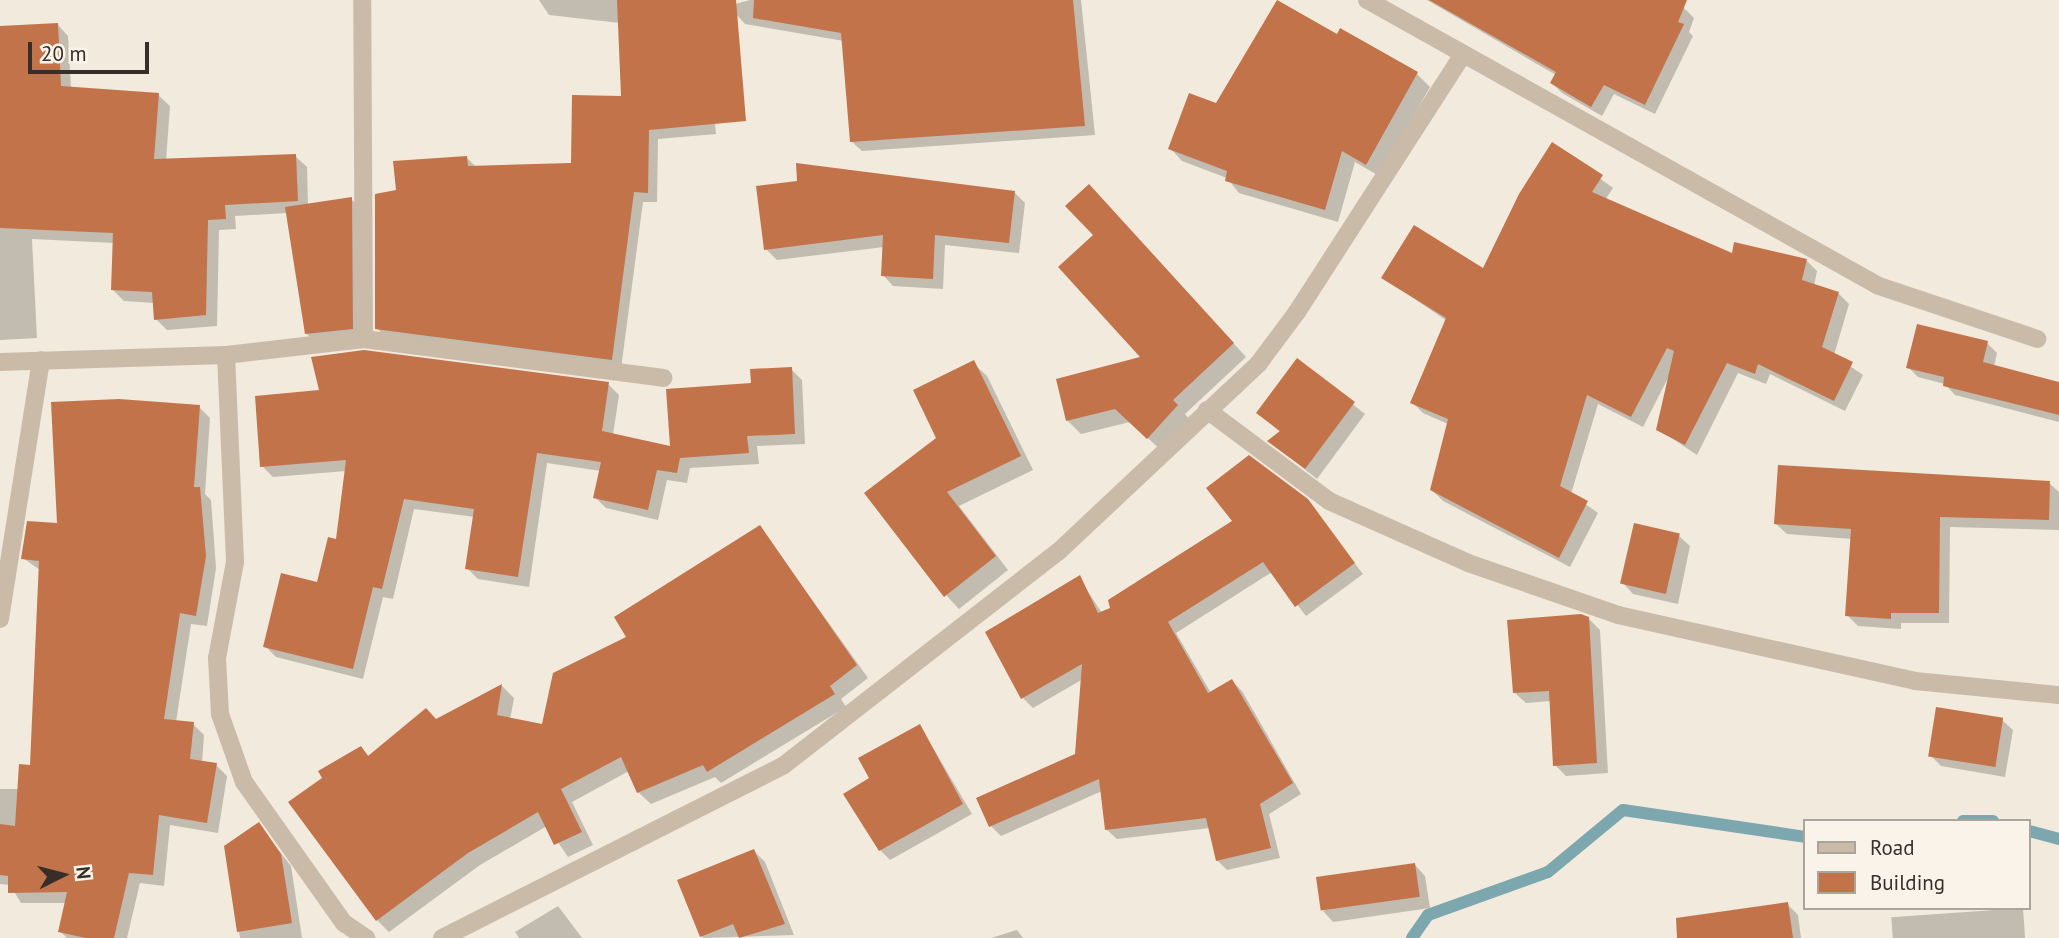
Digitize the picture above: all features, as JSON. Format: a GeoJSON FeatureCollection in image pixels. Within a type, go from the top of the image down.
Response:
{"type":"FeatureCollection","features":[{"type":"Feature","properties":{"kind":"street"},"geometry":{"type":"LineString","coordinates":[[362,0],[364,339]]}},
{"type":"Feature","properties":{"kind":"street"},"geometry":{"type":"LineString","coordinates":[[1367,0],[1879,286],[2037,339]]}},
{"type":"Feature","properties":{"kind":"street"},"geometry":{"type":"LineString","coordinates":[[442,938],[784,765],[1058,552],[1259,363],[1297,312],[1463,54]]}},
{"type":"Feature","properties":{"kind":"street"},"geometry":{"type":"LineString","coordinates":[[0,362],[226,355],[364,339],[416,342],[663,378]]}},
{"type":"Feature","properties":{"kind":"street"},"geometry":{"type":"LineString","coordinates":[[226,355],[235,562],[217,658],[220,714],[244,782],[344,923],[366,938]]}},
{"type":"Feature","properties":{"kind":"street"},"geometry":{"type":"LineString","coordinates":[[0,619],[41,360]]}},
{"type":"Feature","properties":{"kind":"street"},"geometry":{"type":"LineString","coordinates":[[1207,410],[1329,501],[1468,563],[1618,615],[1915,681],[2059,695]]}},
{"type":"Feature","properties":{"kind":"building"},"geometry":{"type":"Polygon","coordinates":[[[617,0],[736,0],[746,121],[649,130],[648,193],[634,192],[612,360],[375,329],[375,194],[396,190],[393,161],[467,156],[468,166],[571,163],[572,95],[621,96],[617,0]]]}},
{"type":"Feature","properties":{"kind":"building"},"geometry":{"type":"Polygon","coordinates":[[[754,0],[1073,0],[1085,126],[850,142],[841,33],[753,18],[754,0]]]}},
{"type":"Feature","properties":{"kind":"building"},"geometry":{"type":"Polygon","coordinates":[[[1277,0],[1337,34],[1340,28],[1418,72],[1366,165],[1342,151],[1325,210],[1225,181],[1227,171],[1168,149],[1189,93],[1216,103],[1277,0]]]}},
{"type":"Feature","properties":{"kind":"building"},"geometry":{"type":"Polygon","coordinates":[[[1429,0],[1687,0],[1678,22],[1684,24],[1645,105],[1604,85],[1591,107],[1550,83],[1556,72],[1429,0]]]}},
{"type":"Feature","properties":{"kind":"building"},"geometry":{"type":"Polygon","coordinates":[[[58,23],[61,86],[159,93],[154,159],[296,154],[298,201],[225,205],[226,219],[208,220],[206,315],[154,320],[152,292],[111,290],[113,233],[0,228],[0,26],[58,23]]]}},
{"type":"Feature","properties":{"kind":"building"},"geometry":{"type":"Polygon","coordinates":[[[1552,142],[1603,175],[1592,192],[1732,253],[1734,242],[1807,259],[1802,280],[1839,292],[1822,347],[1853,362],[1834,401],[1758,364],[1755,374],[1727,363],[1685,445],[1656,430],[1674,351],[1667,348],[1631,417],[1587,395],[1560,486],[1588,501],[1559,558],[1430,490],[1448,419],[1410,403],[1446,318],[1381,278],[1414,225],[1483,268],[1519,194],[1552,142]]]}},
{"type":"Feature","properties":{"kind":"building"},"geometry":{"type":"Polygon","coordinates":[[[796,163],[1015,191],[1009,243],[935,235],[933,279],[881,276],[883,235],[764,250],[756,186],[797,181],[796,163]]]}},
{"type":"Feature","properties":{"kind":"building"},"geometry":{"type":"Polygon","coordinates":[[[1089,184],[1234,343],[1173,400],[1178,405],[1147,439],[1115,409],[1066,421],[1056,379],[1140,357],[1058,267],[1093,235],[1065,206],[1089,184]]]}},
{"type":"Feature","properties":{"kind":"building"},"geometry":{"type":"Polygon","coordinates":[[[352,197],[353,329],[305,334],[285,207],[352,197]]]}},
{"type":"Feature","properties":{"kind":"building"},"geometry":{"type":"Polygon","coordinates":[[[1917,324],[1988,341],[1983,362],[2059,382],[2059,415],[1943,386],[1944,377],[1906,368],[1917,324]]]}},
{"type":"Feature","properties":{"kind":"building"},"geometry":{"type":"Polygon","coordinates":[[[364,350],[609,382],[602,431],[670,446],[666,389],[751,383],[750,369],[792,367],[795,434],[747,436],[749,453],[680,458],[677,473],[657,470],[648,510],[593,498],[601,462],[537,453],[518,577],[465,569],[474,509],[404,499],[382,589],[373,587],[353,669],[263,647],[281,573],[317,582],[328,537],[336,539],[346,460],[260,467],[255,396],[319,390],[311,357],[364,350]]]}},
{"type":"Feature","properties":{"kind":"building"},"geometry":{"type":"Polygon","coordinates":[[[1297,358],[1355,402],[1305,469],[1267,441],[1280,431],[1256,413],[1297,358]]]}},
{"type":"Feature","properties":{"kind":"building"},"geometry":{"type":"Polygon","coordinates":[[[974,360],[1021,456],[947,492],[996,556],[944,597],[864,493],[936,438],[913,390],[974,360]]]}},
{"type":"Feature","properties":{"kind":"building"},"geometry":{"type":"Polygon","coordinates":[[[119,399],[200,405],[194,487],[200,487],[206,556],[196,616],[180,613],[164,719],[194,722],[190,759],[217,763],[207,823],[159,815],[153,875],[129,873],[114,938],[86,938],[58,932],[67,892],[8,893],[8,876],[0,875],[0,824],[15,826],[19,764],[30,765],[39,561],[21,559],[27,521],[57,523],[51,402],[119,399]]]}},
{"type":"Feature","properties":{"kind":"building"},"geometry":{"type":"Polygon","coordinates":[[[1249,455],[1308,499],[1355,563],[1295,607],[1263,562],[1168,622],[1208,693],[1232,679],[1293,783],[1260,804],[1271,848],[1216,861],[1206,818],[1105,830],[1099,779],[989,827],[976,798],[1075,754],[1082,664],[1021,699],[985,632],[1080,575],[1098,613],[1110,608],[1108,600],[1232,521],[1206,488],[1249,455]]]}},
{"type":"Feature","properties":{"kind":"building"},"geometry":{"type":"Polygon","coordinates":[[[1778,465],[2050,481],[2049,520],[1940,517],[1939,613],[1891,613],[1891,619],[1845,616],[1851,529],[1774,524],[1778,465]]]}},
{"type":"Feature","properties":{"kind":"building"},"geometry":{"type":"Polygon","coordinates":[[[1634,523],[1680,534],[1666,594],[1620,583],[1634,523]]]}},
{"type":"Feature","properties":{"kind":"building"},"geometry":{"type":"Polygon","coordinates":[[[760,525],[857,665],[830,686],[835,694],[707,772],[703,765],[637,793],[621,757],[561,789],[582,832],[554,845],[538,812],[468,853],[376,921],[288,802],[322,778],[318,771],[361,746],[368,756],[426,708],[436,719],[502,684],[497,715],[542,724],[553,673],[626,637],[614,617],[760,525]]]}},
{"type":"Feature","properties":{"kind":"building"},"geometry":{"type":"Polygon","coordinates":[[[1581,614],[1589,617],[1597,763],[1553,766],[1549,691],[1513,693],[1507,620],[1581,614]]]}},
{"type":"Feature","properties":{"kind":"building"},"geometry":{"type":"Polygon","coordinates":[[[1936,707],[2003,718],[1995,767],[1928,756],[1936,707]]]}},
{"type":"Feature","properties":{"kind":"building"},"geometry":{"type":"Polygon","coordinates":[[[920,724],[963,804],[879,851],[843,794],[869,778],[858,758],[920,724]]]}},
{"type":"Feature","properties":{"kind":"building"},"geometry":{"type":"Polygon","coordinates":[[[259,822],[281,854],[292,923],[237,932],[224,846],[259,822]]]}},
{"type":"Feature","properties":{"kind":"building"},"geometry":{"type":"Polygon","coordinates":[[[754,849],[785,924],[739,938],[733,924],[700,937],[677,880],[754,849]]]}},
{"type":"Feature","properties":{"kind":"building"},"geometry":{"type":"Polygon","coordinates":[[[1415,863],[1420,897],[1321,911],[1316,877],[1415,863]]]}},
{"type":"Feature","properties":{"kind":"building"},"geometry":{"type":"Polygon","coordinates":[[[1788,902],[1793,938],[1677,938],[1676,918],[1788,902]]]}},
{"type":"Feature","properties":{"kind":"waterway"},"geometry":{"type":"LineString","coordinates":[[1412,938],[1428,915],[1548,872],[1623,810],[1804,837]]}},
{"type":"Feature","properties":{"kind":"waterway"},"geometry":{"type":"LineString","coordinates":[[2031,832],[2059,839]]}}]}
